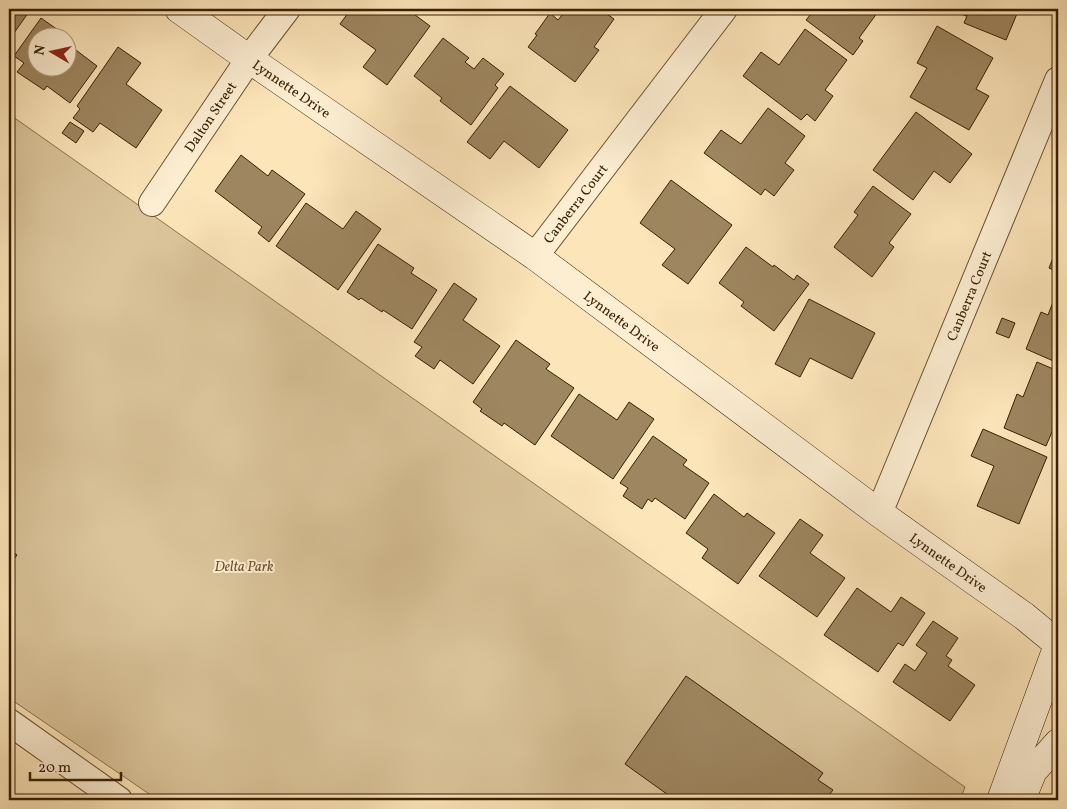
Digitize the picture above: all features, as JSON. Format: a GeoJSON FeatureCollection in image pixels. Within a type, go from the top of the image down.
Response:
{"type":"FeatureCollection","features":[{"type":"Feature","properties":{"kind":"street","name":"Lynnette Drive"},"geometry":{"type":"LineString","coordinates":[[179,9],[535,256],[879,513],[1024,616],[1058,644]]}},
{"type":"Feature","properties":{"kind":"street","name":"Dalton Street"},"geometry":{"type":"LineString","coordinates":[[152,204],[249,59],[287,9]]}},
{"type":"Feature","properties":{"kind":"street","name":"Canberra Court"},"geometry":{"type":"LineString","coordinates":[[535,256],[724,9]]}},
{"type":"Feature","properties":{"kind":"street","name":"Canberra Court"},"geometry":{"type":"LineString","coordinates":[[879,513],[1058,80]]}},
{"type":"Feature","properties":{"kind":"street"},"geometry":{"type":"LineString","coordinates":[[1001,800],[1058,644]]}},
{"type":"Feature","properties":{"kind":"street"},"geometry":{"type":"LineString","coordinates":[[9,722],[119,800]]}},
{"type":"Feature","properties":{"kind":"street"},"geometry":{"type":"LineString","coordinates":[[1020,800],[1033,771],[1058,743]]}},
{"type":"Feature","properties":{"kind":"green space","name":"Delta Park"},"geometry":{"type":"Polygon","coordinates":[[[9,114],[965,787],[960,800],[158,800],[9,698],[9,114]]]}},
{"type":"Feature","properties":{"kind":"building"},"geometry":{"type":"Polygon","coordinates":[[[9,9],[31,9],[9,40],[9,9]]]}},
{"type":"Feature","properties":{"kind":"building"},"geometry":{"type":"Polygon","coordinates":[[[351,9],[407,9],[430,26],[387,85],[363,67],[376,50],[340,24],[351,9]]]}},
{"type":"Feature","properties":{"kind":"building"},"geometry":{"type":"Polygon","coordinates":[[[567,9],[600,9],[614,19],[594,47],[599,50],[575,82],[528,47],[550,13],[558,20],[567,9]]]}},
{"type":"Feature","properties":{"kind":"building"},"geometry":{"type":"Polygon","coordinates":[[[815,9],[880,9],[859,38],[863,41],[853,55],[806,20],[815,9]]]}},
{"type":"Feature","properties":{"kind":"building"},"geometry":{"type":"Polygon","coordinates":[[[949,9],[969,9],[966,16],[949,9]]]}},
{"type":"Feature","properties":{"kind":"building"},"geometry":{"type":"Polygon","coordinates":[[[970,9],[1019,9],[1006,40],[964,23],[970,9]]]}},
{"type":"Feature","properties":{"kind":"building"},"geometry":{"type":"Polygon","coordinates":[[[41,18],[55,28],[34,28],[41,18]]]}},
{"type":"Feature","properties":{"kind":"building"},"geometry":{"type":"Polygon","coordinates":[[[937,26],[993,58],[976,89],[989,96],[969,130],[910,97],[927,68],[917,63],[937,26]]]}},
{"type":"Feature","properties":{"kind":"building"},"geometry":{"type":"Polygon","coordinates":[[[805,29],[847,60],[825,90],[833,96],[815,121],[807,114],[801,120],[743,76],[761,52],[779,65],[805,29]]]}},
{"type":"Feature","properties":{"kind":"building"},"geometry":{"type":"Polygon","coordinates":[[[28,36],[28,78],[78,78],[78,52],[97,66],[70,103],[47,86],[44,90],[17,72],[24,63],[14,56],[28,36]]]}},
{"type":"Feature","properties":{"kind":"building"},"geometry":{"type":"Polygon","coordinates":[[[443,38],[469,58],[465,62],[474,69],[483,58],[504,74],[495,85],[498,88],[471,125],[440,101],[442,98],[414,76],[443,38]]]}},
{"type":"Feature","properties":{"kind":"building"},"geometry":{"type":"Polygon","coordinates":[[[118,47],[141,63],[126,84],[162,110],[136,148],[100,123],[93,132],[73,118],[80,109],[77,106],[118,47]]]}},
{"type":"Feature","properties":{"kind":"building"},"geometry":{"type":"Polygon","coordinates":[[[510,86],[568,130],[539,168],[504,141],[490,159],[467,142],[510,86]]]}},
{"type":"Feature","properties":{"kind":"building"},"geometry":{"type":"Polygon","coordinates":[[[768,108],[805,136],[785,163],[794,170],[774,196],[765,189],[761,195],[704,153],[721,130],[741,144],[768,108]]]}},
{"type":"Feature","properties":{"kind":"building"},"geometry":{"type":"Polygon","coordinates":[[[916,112],[972,154],[950,183],[934,171],[913,200],[873,170],[916,112]]]}},
{"type":"Feature","properties":{"kind":"building"},"geometry":{"type":"Polygon","coordinates":[[[70,122],[84,131],[76,143],[62,133],[70,122]]]}},
{"type":"Feature","properties":{"kind":"building"},"geometry":{"type":"Polygon","coordinates":[[[241,155],[268,176],[272,170],[305,194],[269,242],[258,233],[262,227],[215,191],[241,155]]]}},
{"type":"Feature","properties":{"kind":"building"},"geometry":{"type":"Polygon","coordinates":[[[671,180],[732,225],[688,284],[662,265],[675,249],[640,223],[671,180]]]}},
{"type":"Feature","properties":{"kind":"building"},"geometry":{"type":"Polygon","coordinates":[[[873,186],[911,214],[889,243],[894,247],[872,277],[834,247],[858,215],[854,212],[873,186]]]}},
{"type":"Feature","properties":{"kind":"building"},"geometry":{"type":"Polygon","coordinates":[[[306,203],[343,229],[356,211],[381,229],[338,290],[276,246],[306,203]]]}},
{"type":"Feature","properties":{"kind":"building"},"geometry":{"type":"Polygon","coordinates":[[[378,244],[414,268],[411,273],[437,290],[412,329],[383,310],[382,312],[361,298],[359,300],[347,292],[378,244]]]}},
{"type":"Feature","properties":{"kind":"building"},"geometry":{"type":"Polygon","coordinates":[[[1058,245],[1058,272],[1049,268],[1058,245]]]}},
{"type":"Feature","properties":{"kind":"building"},"geometry":{"type":"Polygon","coordinates":[[[746,247],[794,280],[797,275],[809,284],[774,331],[741,306],[744,302],[719,283],[746,247]]]}},
{"type":"Feature","properties":{"kind":"building"},"geometry":{"type":"Polygon","coordinates":[[[454,283],[477,299],[463,320],[500,346],[473,384],[440,360],[434,369],[415,356],[422,347],[414,342],[454,283]]]}},
{"type":"Feature","properties":{"kind":"building"},"geometry":{"type":"Polygon","coordinates":[[[1058,289],[1058,363],[1026,349],[1041,312],[1048,315],[1058,289]]]}},
{"type":"Feature","properties":{"kind":"building"},"geometry":{"type":"Polygon","coordinates":[[[809,299],[875,333],[852,379],[810,358],[800,377],[775,364],[809,299]]]}},
{"type":"Feature","properties":{"kind":"building"},"geometry":{"type":"Polygon","coordinates":[[[1002,318],[1015,323],[1009,338],[996,333],[1002,318]]]}},
{"type":"Feature","properties":{"kind":"building"},"geometry":{"type":"Polygon","coordinates":[[[516,340],[550,364],[546,369],[574,388],[535,445],[504,423],[502,426],[480,411],[482,409],[473,402],[516,340]]]}},
{"type":"Feature","properties":{"kind":"building"},"geometry":{"type":"Polygon","coordinates":[[[1037,362],[1058,371],[1058,418],[1046,446],[1004,428],[1017,394],[1023,397],[1037,362]]]}},
{"type":"Feature","properties":{"kind":"building"},"geometry":{"type":"Polygon","coordinates":[[[579,394],[617,420],[629,402],[654,419],[613,479],[551,436],[579,394]]]}},
{"type":"Feature","properties":{"kind":"building"},"geometry":{"type":"Polygon","coordinates":[[[983,429],[1047,457],[1019,524],[977,506],[994,466],[971,456],[983,429]]]}},
{"type":"Feature","properties":{"kind":"building"},"geometry":{"type":"Polygon","coordinates":[[[653,436],[687,460],[683,465],[709,483],[685,519],[655,498],[652,502],[648,499],[642,509],[623,496],[628,488],[620,483],[653,436]]]}},
{"type":"Feature","properties":{"kind":"building"},"geometry":{"type":"Polygon","coordinates":[[[714,494],[744,517],[747,513],[775,533],[738,584],[702,558],[708,549],[686,533],[714,494]]]}},
{"type":"Feature","properties":{"kind":"building"},"geometry":{"type":"Polygon","coordinates":[[[800,519],[823,535],[810,553],[845,578],[817,617],[759,576],[800,519]]]}},
{"type":"Feature","properties":{"kind":"building"},"geometry":{"type":"Polygon","coordinates":[[[9,549],[17,555],[9,566],[9,549]]]}},
{"type":"Feature","properties":{"kind":"building"},"geometry":{"type":"Polygon","coordinates":[[[857,588],[891,612],[901,597],[925,613],[903,646],[898,643],[878,672],[824,635],[857,588]]]}},
{"type":"Feature","properties":{"kind":"building"},"geometry":{"type":"Polygon","coordinates":[[[933,621],[958,638],[946,656],[952,660],[948,666],[975,685],[950,721],[893,682],[905,664],[915,671],[927,653],[916,645],[933,621]]]}},
{"type":"Feature","properties":{"kind":"building"},"geometry":{"type":"Polygon","coordinates":[[[686,676],[823,773],[818,780],[833,790],[825,800],[668,800],[671,797],[625,764],[686,676]]]}}]}
